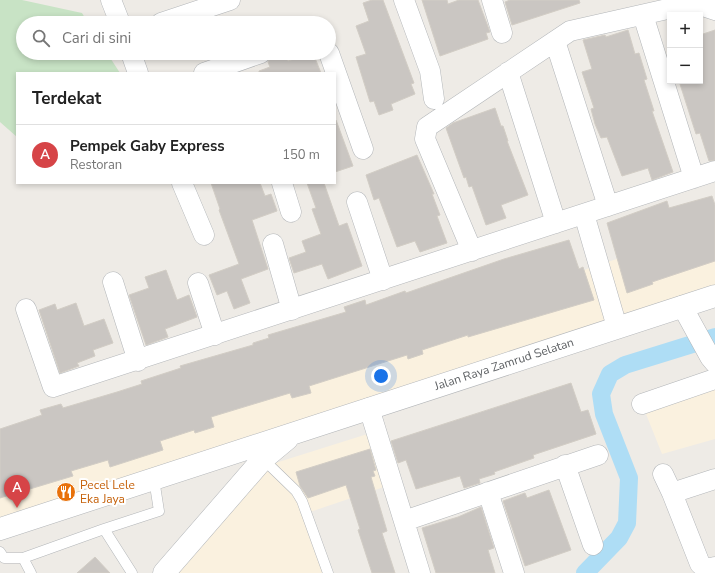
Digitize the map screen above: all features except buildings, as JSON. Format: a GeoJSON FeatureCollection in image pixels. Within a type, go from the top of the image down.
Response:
{"type":"FeatureCollection","features":[{"type":"Feature","properties":{"kind":"street"},"geometry":{"type":"LineString","coordinates":[[111,0],[117,16]]}},
{"type":"Feature","properties":{"kind":"street"},"geometry":{"type":"LineString","coordinates":[[178,16],[206,4],[230,0]]}},
{"type":"Feature","properties":{"kind":"street"},"geometry":{"type":"LineString","coordinates":[[404,0],[430,71],[434,99]]}},
{"type":"Feature","properties":{"kind":"street"},"geometry":{"type":"LineString","coordinates":[[492,0],[502,33]]}},
{"type":"Feature","properties":{"kind":"street"},"geometry":{"type":"LineString","coordinates":[[472,251],[425,139],[427,127],[570,31],[694,4],[715,10]]}},
{"type":"Feature","properties":{"kind":"street"},"geometry":{"type":"LineString","coordinates":[[643,15],[694,178]]}},
{"type":"Feature","properties":{"kind":"street"},"geometry":{"type":"LineString","coordinates":[[555,41],[608,206]]}},
{"type":"Feature","properties":{"kind":"street"},"geometry":{"type":"LineString","coordinates":[[133,60],[138,72]]}},
{"type":"Feature","properties":{"kind":"street"},"geometry":{"type":"LineString","coordinates":[[331,60],[335,72]]}},
{"type":"Feature","properties":{"kind":"street"},"geometry":{"type":"LineString","coordinates":[[208,72],[250,62]]}},
{"type":"Feature","properties":{"kind":"street"},"geometry":{"type":"LineString","coordinates":[[508,72],[556,223]]}},
{"type":"Feature","properties":{"kind":"street"},"geometry":{"type":"LineString","coordinates":[[336,75],[363,148]]}},
{"type":"Feature","properties":{"kind":"street"},"geometry":{"type":"LineString","coordinates":[[26,308],[53,387],[715,171]]}},
{"type":"Feature","properties":{"kind":"street"},"geometry":{"type":"LineString","coordinates":[[182,184],[204,235]]}},
{"type":"Feature","properties":{"kind":"street"},"geometry":{"type":"LineString","coordinates":[[282,184],[291,212]]}},
{"type":"Feature","properties":{"kind":"street"},"geometry":{"type":"LineString","coordinates":[[357,202],[383,280]]}},
{"type":"Feature","properties":{"kind":"street"},"geometry":{"type":"LineString","coordinates":[[584,214],[617,327]]}},
{"type":"Feature","properties":{"kind":"street"},"geometry":{"type":"LineString","coordinates":[[273,244],[292,310]]}},
{"type":"Feature","properties":{"kind":"street"},"geometry":{"type":"LineString","coordinates":[[113,282],[138,360]]}},
{"type":"Feature","properties":{"kind":"street"},"geometry":{"type":"LineString","coordinates":[[198,283],[215,335]]}},
{"type":"Feature","properties":{"kind":"street","name":"Jalan Raya Zamrud Selatan"},"geometry":{"type":"LineString","coordinates":[[0,529],[617,327],[687,315],[715,296]]}},
{"type":"Feature","properties":{"kind":"street"},"geometry":{"type":"LineString","coordinates":[[687,315],[712,360]]}},
{"type":"Feature","properties":{"kind":"street"},"geometry":{"type":"LineString","coordinates":[[642,404],[715,379]]}},
{"type":"Feature","properties":{"kind":"street"},"geometry":{"type":"LineString","coordinates":[[369,408],[420,573]]}},
{"type":"Feature","properties":{"kind":"street","name":"Jalan Raya Zamrud Selatan"},"geometry":{"type":"LineString","coordinates":[[164,573],[263,459],[294,433]]}},
{"type":"Feature","properties":{"kind":"street"},"geometry":{"type":"LineString","coordinates":[[404,521],[598,455]]}},
{"type":"Feature","properties":{"kind":"street"},"geometry":{"type":"LineString","coordinates":[[565,466],[593,545]]}},
{"type":"Feature","properties":{"kind":"street"},"geometry":{"type":"LineString","coordinates":[[663,474],[700,564],[707,569],[715,567]]}},
{"type":"Feature","properties":{"kind":"street"},"geometry":{"type":"LineString","coordinates":[[672,493],[715,479]]}},
{"type":"Feature","properties":{"kind":"street"},"geometry":{"type":"LineString","coordinates":[[488,492],[514,573]]}},
{"type":"Feature","properties":{"kind":"lane"},"geometry":{"type":"LineString","coordinates":[[263,459],[296,491],[302,501],[328,573]]}},
{"type":"Feature","properties":{"kind":"lane"},"geometry":{"type":"LineString","coordinates":[[0,552],[4,558],[23,558],[159,511],[154,479]]}},
{"type":"Feature","properties":{"kind":"lane"},"geometry":{"type":"LineString","coordinates":[[104,529],[132,573]]}},
{"type":"Feature","properties":{"kind":"lane"},"geometry":{"type":"LineString","coordinates":[[23,558],[31,573]]}},
{"type":"Feature","properties":{"kind":"shaded area"},"geometry":{"type":"Polygon","coordinates":[[[715,226],[715,296],[0,529],[0,466],[715,226]]]}},
{"type":"Feature","properties":{"kind":"shaded area"},"geometry":{"type":"Polygon","coordinates":[[[715,379],[715,439],[662,454],[642,404],[715,379]]]}},
{"type":"Feature","properties":{"kind":"shaded area"},"geometry":{"type":"Polygon","coordinates":[[[377,431],[393,484],[307,513],[328,573],[164,573],[269,465],[377,431]]]}},
{"type":"Feature","properties":{"kind":"green space"},"geometry":{"type":"Polygon","coordinates":[[[0,0],[22,0],[82,13],[84,16],[16,16],[16,60],[112,60],[119,72],[16,72],[16,136],[0,122],[0,0]]]}},
{"type":"Feature","properties":{"kind":"waterway"},"geometry":{"type":"LineString","coordinates":[[585,573],[619,538],[627,523],[629,478],[604,414],[601,394],[610,374],[625,365],[715,337]]}},
{"type":"Feature","properties":{"kind":"place","name":"Pecel Lele Eka Jaya"},"geometry":{"type":"Point","coordinates":[66,492]}},
{"type":"Feature","properties":{"kind":"place","name":"Pempek Gaby Express"},"geometry":{"type":"Point","coordinates":[17,508]}}]}
